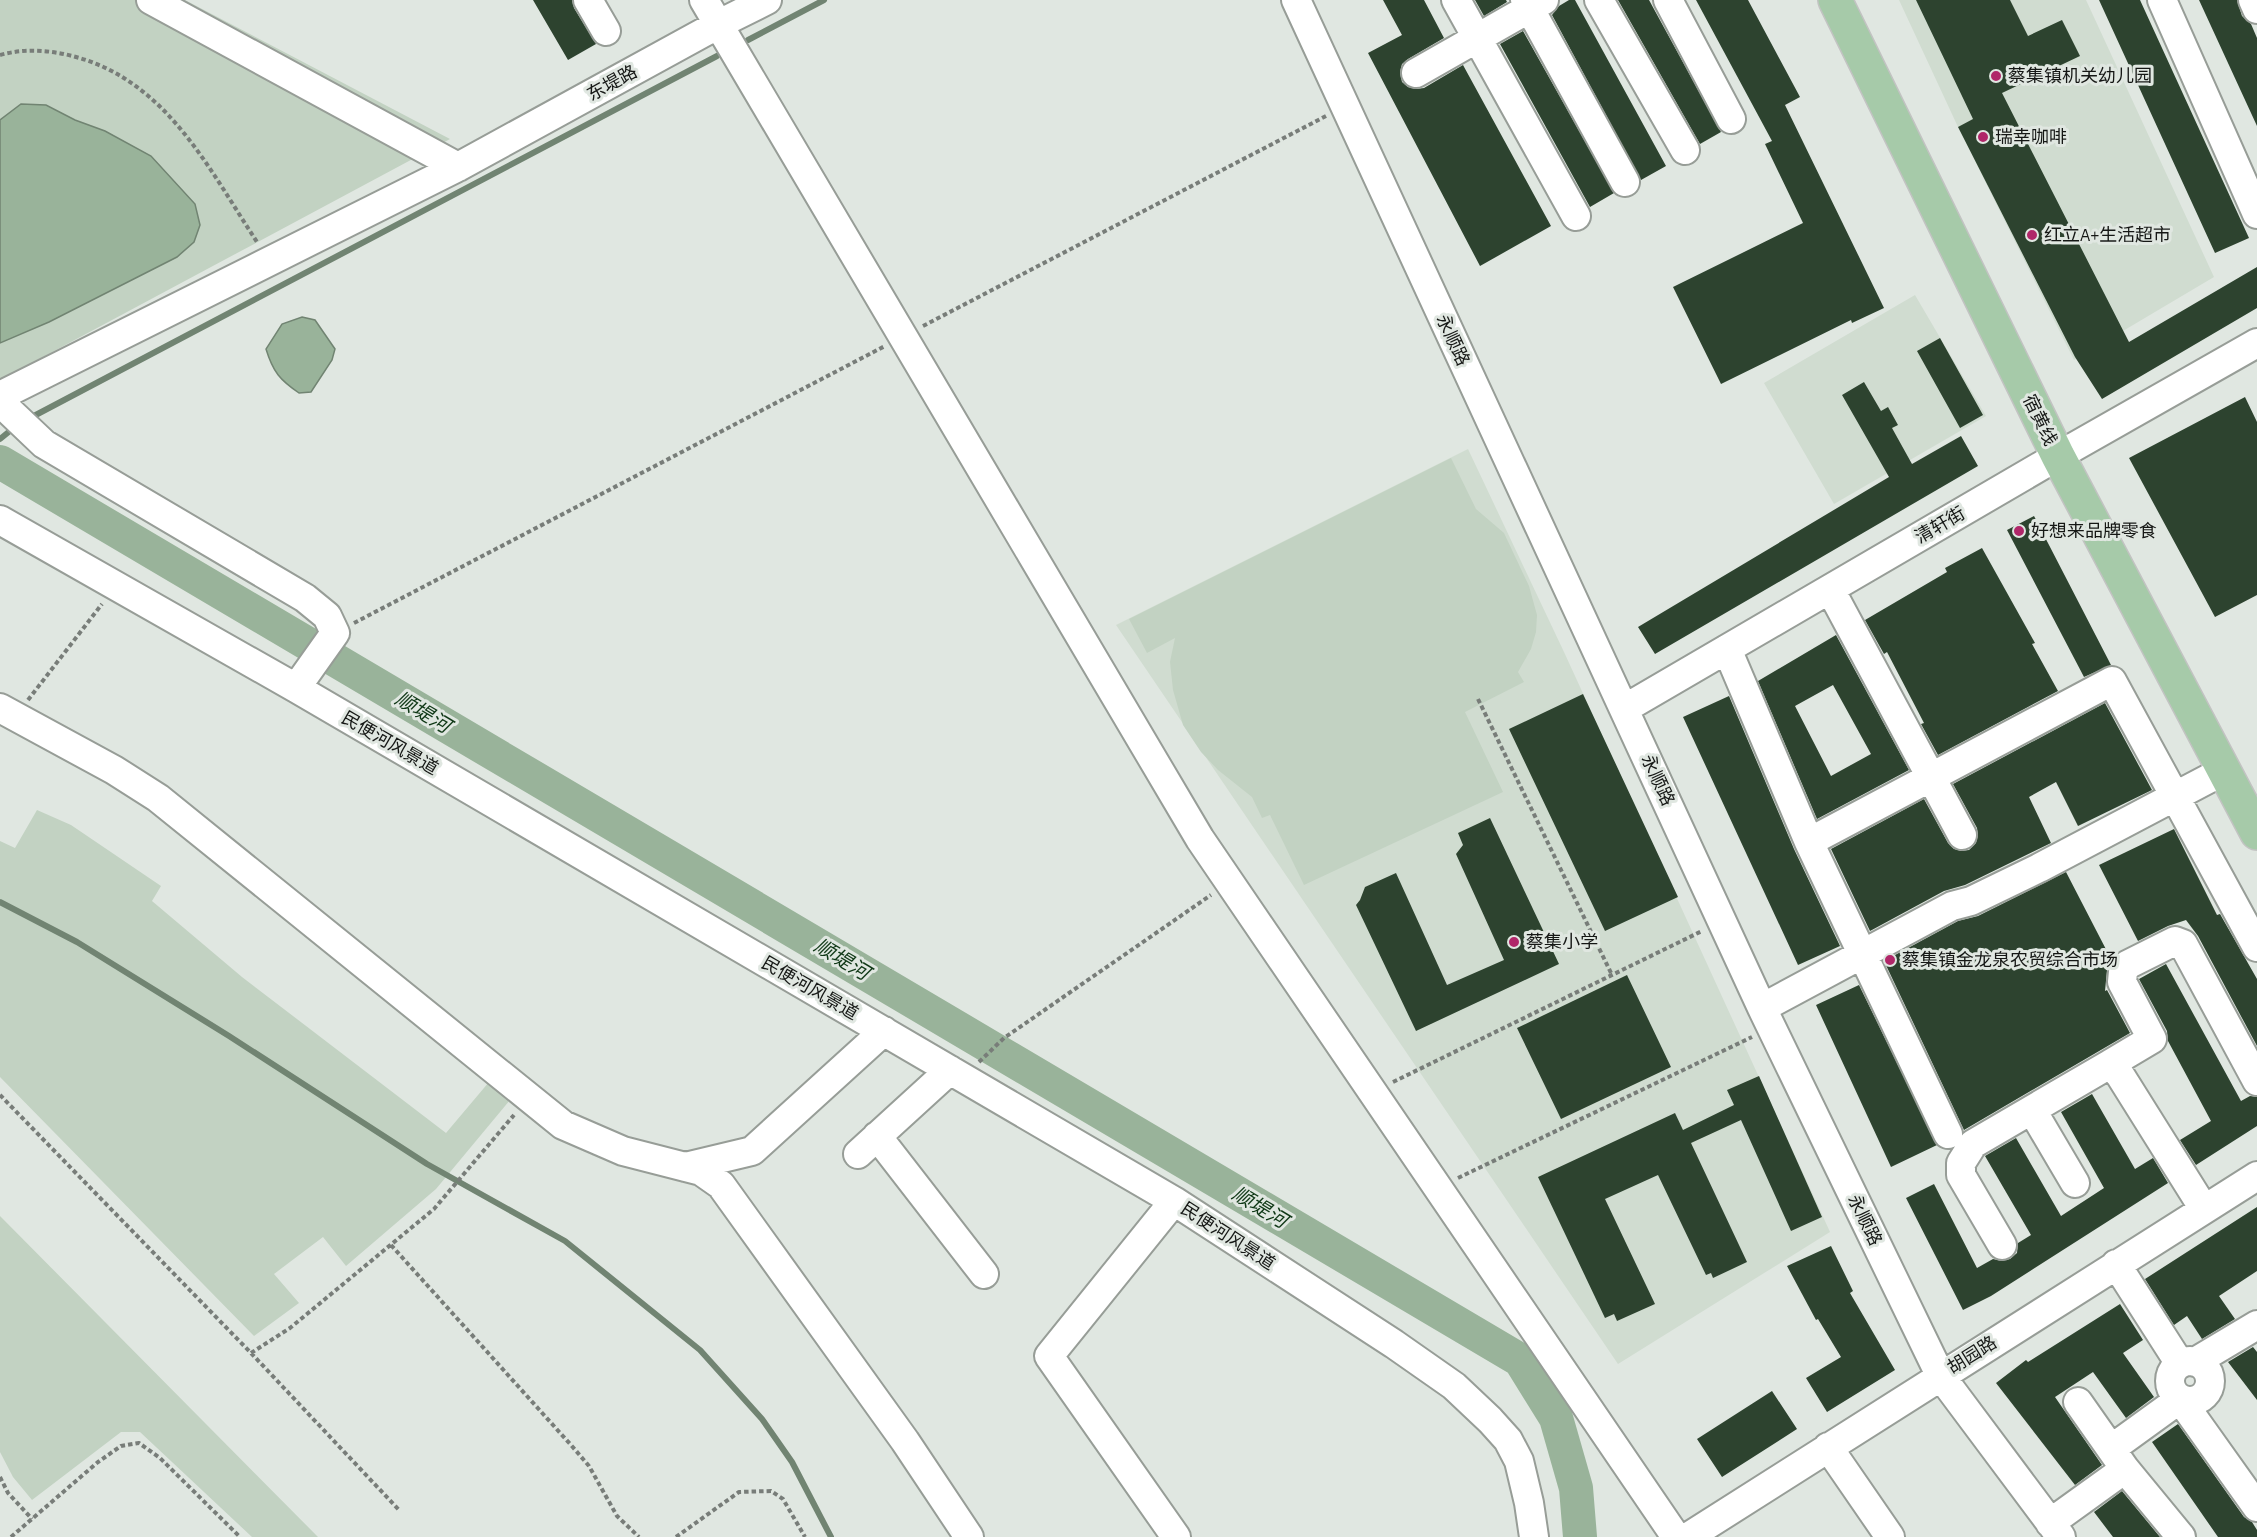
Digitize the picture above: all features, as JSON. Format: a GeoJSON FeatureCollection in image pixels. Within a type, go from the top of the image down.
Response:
{"type":"FeatureCollection","features":[{"type":"Feature","properties":{"kind":"main road","name":"宿黄线"},"geometry":{"type":"LineString","coordinates":[[1835,0],[2058,456],[2257,833]]}},
{"type":"Feature","properties":{"kind":"street"},"geometry":{"type":"LineString","coordinates":[[152,0],[458,167]]}},
{"type":"Feature","properties":{"kind":"street"},"geometry":{"type":"LineString","coordinates":[[588,0],[606,31]]}},
{"type":"Feature","properties":{"kind":"street"},"geometry":{"type":"LineString","coordinates":[[705,0],[1200,839],[1676,1537]]}},
{"type":"Feature","properties":{"kind":"street","name":"东堤路"},"geometry":{"type":"LineString","coordinates":[[11,409],[269,260],[458,167],[767,0]]}},
{"type":"Feature","properties":{"kind":"street","name":"永顺路"},"geometry":{"type":"LineString","coordinates":[[1296,0],[1767,1018],[1940,1376],[2056,1530]]}},
{"type":"Feature","properties":{"kind":"street"},"geometry":{"type":"LineString","coordinates":[[1456,0],[1576,216]]}},
{"type":"Feature","properties":{"kind":"street"},"geometry":{"type":"LineString","coordinates":[[1599,0],[1685,150]]}},
{"type":"Feature","properties":{"kind":"street"},"geometry":{"type":"LineString","coordinates":[[1668,0],[1731,119]]}},
{"type":"Feature","properties":{"kind":"street"},"geometry":{"type":"LineString","coordinates":[[2162,0],[2257,214]]}},
{"type":"Feature","properties":{"kind":"street"},"geometry":{"type":"LineString","coordinates":[[2253,0],[2257,9]]}},
{"type":"Feature","properties":{"kind":"street"},"geometry":{"type":"LineString","coordinates":[[1416,73],[1533,3],[1625,182]]}},
{"type":"Feature","properties":{"kind":"street","name":"清轩街"},"geometry":{"type":"LineString","coordinates":[[1624,709],[2257,343]]}},
{"type":"Feature","properties":{"kind":"street"},"geometry":{"type":"LineString","coordinates":[[11,409],[44,444],[305,598],[327,616],[335,633],[296,687]]}},
{"type":"Feature","properties":{"kind":"street","name":"民便河风景道"},"geometry":{"type":"LineString","coordinates":[[0,520],[296,687],[884,1031],[961,1069],[1174,1201],[1394,1344],[1454,1386],[1508,1440],[1519,1461],[1534,1537]]}},
{"type":"Feature","properties":{"kind":"street"},"geometry":{"type":"LineString","coordinates":[[1830,589],[1962,835]]}},
{"type":"Feature","properties":{"kind":"street"},"geometry":{"type":"LineString","coordinates":[[1727,649],[1809,842],[1948,1134]]}},
{"type":"Feature","properties":{"kind":"street"},"geometry":{"type":"LineString","coordinates":[[1809,842],[2112,681],[2257,946]]}},
{"type":"Feature","properties":{"kind":"street"},"geometry":{"type":"LineString","coordinates":[[8,712],[114,770],[158,798],[564,1125],[624,1151],[700,1171],[721,1185],[905,1441],[969,1537]]}},
{"type":"Feature","properties":{"kind":"street"},"geometry":{"type":"LineString","coordinates":[[1767,1018],[1863,955],[1952,906],[1971,901],[2006,884],[2225,770]]}},
{"type":"Feature","properties":{"kind":"street"},"geometry":{"type":"LineString","coordinates":[[2002,1245],[1961,1174],[1961,1163],[1974,1144],[2152,1040],[2122,982],[2123,972],[2127,965],[2175,941],[2183,944],[2257,1081]]}},
{"type":"Feature","properties":{"kind":"street"},"geometry":{"type":"LineString","coordinates":[[685,1167],[752,1150],[884,1031]]}},
{"type":"Feature","properties":{"kind":"street"},"geometry":{"type":"LineString","coordinates":[[2110,1064],[2120,1075],[2204,1209]]}},
{"type":"Feature","properties":{"kind":"street"},"geometry":{"type":"LineString","coordinates":[[961,1069],[867,1145],[984,1274]]}},
{"type":"Feature","properties":{"kind":"street"},"geometry":{"type":"LineString","coordinates":[[2032,1110],[2075,1183]]}},
{"type":"Feature","properties":{"kind":"street","name":"胡园路"},"geometry":{"type":"LineString","coordinates":[[1688,1537],[2257,1176]]}},
{"type":"Feature","properties":{"kind":"street"},"geometry":{"type":"LineString","coordinates":[[1174,1201],[1049,1356],[1176,1537]]}},
{"type":"Feature","properties":{"kind":"street"},"geometry":{"type":"LineString","coordinates":[[2116,1264],[2188,1363]]}},
{"type":"Feature","properties":{"kind":"street"},"geometry":{"type":"LineString","coordinates":[[2257,1324],[2188,1363],[2172,1375],[2170,1381],[2175,1394],[2257,1507]]}},
{"type":"Feature","properties":{"kind":"street"},"geometry":{"type":"LineString","coordinates":[[2056,1530],[2118,1459],[2180,1399]]}},
{"type":"Feature","properties":{"kind":"street"},"geometry":{"type":"LineString","coordinates":[[2078,1402],[2118,1459],[2181,1537]]}},
{"type":"Feature","properties":{"kind":"street"},"geometry":{"type":"LineString","coordinates":[[1828,1447],[1890,1537]]}},
{"type":"Feature","properties":{"kind":"path"},"geometry":{"type":"LineString","coordinates":[[0,55],[16,51],[58,52],[94,62],[133,82],[160,104],[186,134],[269,260]]}},
{"type":"Feature","properties":{"kind":"path"},"geometry":{"type":"LineString","coordinates":[[335,633],[1345,106]]}},
{"type":"Feature","properties":{"kind":"path"},"geometry":{"type":"LineString","coordinates":[[8,712],[116,586]]}},
{"type":"Feature","properties":{"kind":"path"},"geometry":{"type":"LineString","coordinates":[[1478,699],[1612,975]]}},
{"type":"Feature","properties":{"kind":"path"},"geometry":{"type":"LineString","coordinates":[[961,1069],[1229,882]]}},
{"type":"Feature","properties":{"kind":"path"},"geometry":{"type":"LineString","coordinates":[[1373,1091],[1722,921]]}},
{"type":"Feature","properties":{"kind":"path"},"geometry":{"type":"LineString","coordinates":[[1438,1188],[1767,1018]]}},
{"type":"Feature","properties":{"kind":"path"},"geometry":{"type":"LineString","coordinates":[[0,1095],[251,1353],[399,1511]]}},
{"type":"Feature","properties":{"kind":"path"},"geometry":{"type":"LineString","coordinates":[[251,1353],[290,1328],[434,1209],[529,1098]]}},
{"type":"Feature","properties":{"kind":"path"},"geometry":{"type":"LineString","coordinates":[[391,1245],[529,1396],[583,1459],[617,1516],[639,1537]]}},
{"type":"Feature","properties":{"kind":"path"},"geometry":{"type":"LineString","coordinates":[[11,1537],[98,1462],[121,1446],[139,1443],[160,1458],[240,1537]]}},
{"type":"Feature","properties":{"kind":"path"},"geometry":{"type":"LineString","coordinates":[[0,1477],[8,1493],[32,1519]]}},
{"type":"Feature","properties":{"kind":"path"},"geometry":{"type":"LineString","coordinates":[[676,1537],[739,1492],[771,1491],[783,1499],[805,1537]]}},
{"type":"Feature","properties":{"kind":"shaded area"},"geometry":{"type":"Polygon","coordinates":[[[0,0],[185,0],[450,139],[0,380],[0,0]]]}},
{"type":"Feature","properties":{"kind":"shaded area"},"geometry":{"type":"Polygon","coordinates":[[[1899,0],[2086,0],[2214,277],[2074,360],[1958,127],[1899,0]]]}},
{"type":"Feature","properties":{"kind":"shaded area"},"geometry":{"type":"Polygon","coordinates":[[[21,104],[46,105],[75,120],[105,131],[151,156],[195,204],[200,225],[194,242],[177,257],[49,322],[0,343],[0,120],[21,104]]]}},
{"type":"Feature","properties":{"kind":"shaded area"},"geometry":{"type":"Polygon","coordinates":[[[1915,295],[1986,416],[1834,504],[1764,383],[1915,295]]]}},
{"type":"Feature","properties":{"kind":"shaded area"},"geometry":{"type":"Polygon","coordinates":[[[302,317],[315,320],[335,349],[332,360],[311,392],[299,393],[278,375],[266,349],[282,324],[302,317]]]}},
{"type":"Feature","properties":{"kind":"shaded area","name":"蔡集小学"},"geometry":{"type":"Polygon","coordinates":[[[1468,449],[1564,652],[1830,1232],[1618,1364],[1116,625],[1468,449]]]}},
{"type":"Feature","properties":{"kind":"shaded area"},"geometry":{"type":"Polygon","coordinates":[[[1451,458],[1476,509],[1504,533],[1529,586],[1537,615],[1536,632],[1531,649],[1518,672],[1524,682],[1465,712],[1503,792],[1304,885],[1270,815],[1262,818],[1252,797],[1218,770],[1201,752],[1183,725],[1173,690],[1170,662],[1175,638],[1147,653],[1129,619],[1451,458]]]}},
{"type":"Feature","properties":{"kind":"shaded area"},"geometry":{"type":"Polygon","coordinates":[[[37,810],[71,825],[161,886],[152,901],[242,977],[446,1133],[489,1082],[510,1100],[436,1189],[346,1266],[323,1237],[274,1274],[299,1303],[254,1336],[0,1077],[0,841],[15,848],[37,810]]]}},
{"type":"Feature","properties":{"kind":"shaded area"},"geometry":{"type":"Polygon","coordinates":[[[0,1216],[318,1537],[252,1537],[140,1432],[121,1432],[32,1500],[13,1477],[0,1452],[0,1216]]]}},
{"type":"Feature","properties":{"kind":"building"},"geometry":{"type":"Polygon","coordinates":[[[533,0],[572,0],[574,8],[596,44],[568,60],[533,0]]]}},
{"type":"Feature","properties":{"kind":"building"},"geometry":{"type":"Polygon","coordinates":[[[1383,0],[1424,0],[1444,38],[1402,64],[1400,72],[1402,82],[1408,87],[1424,88],[1463,65],[1551,226],[1480,266],[1368,53],[1402,35],[1383,0]]]}},
{"type":"Feature","properties":{"kind":"building"},"geometry":{"type":"Polygon","coordinates":[[[1475,0],[1506,0],[1507,2],[1484,16],[1475,0]]]}},
{"type":"Feature","properties":{"kind":"building"},"geometry":{"type":"Polygon","coordinates":[[[1569,0],[1575,0],[1666,166],[1641,180],[1552,15],[1559,6],[1569,0]]]}},
{"type":"Feature","properties":{"kind":"building"},"geometry":{"type":"Polygon","coordinates":[[[1618,0],[1649,0],[1721,132],[1700,144],[1618,0]]]}},
{"type":"Feature","properties":{"kind":"building"},"geometry":{"type":"Polygon","coordinates":[[[1696,0],[1748,0],[1800,97],[1785,105],[1884,308],[1852,323],[1851,320],[1721,384],[1673,287],[1803,223],[1765,144],[1772,141],[1696,0]]]}},
{"type":"Feature","properties":{"kind":"building"},"geometry":{"type":"Polygon","coordinates":[[[1916,0],[2010,0],[2028,36],[2062,20],[2080,56],[2002,93],[2129,342],[2257,267],[2257,308],[2102,399],[2075,357],[1958,127],[1973,119],[1916,0]]]}},
{"type":"Feature","properties":{"kind":"building"},"geometry":{"type":"Polygon","coordinates":[[[2099,0],[2140,0],[2249,238],[2215,253],[2099,0]]]}},
{"type":"Feature","properties":{"kind":"building"},"geometry":{"type":"Polygon","coordinates":[[[2199,0],[2237,0],[2242,16],[2251,24],[2257,38],[2257,126],[2199,0]]]}},
{"type":"Feature","properties":{"kind":"building"},"geometry":{"type":"Polygon","coordinates":[[[1523,31],[1614,193],[1590,207],[1500,44],[1523,31]]]}},
{"type":"Feature","properties":{"kind":"building"},"geometry":{"type":"Polygon","coordinates":[[[1940,338],[1983,415],[1960,428],[1917,351],[1940,338]]]}},
{"type":"Feature","properties":{"kind":"building"},"geometry":{"type":"Polygon","coordinates":[[[1864,382],[1881,411],[1888,407],[1898,425],[1892,428],[1912,464],[1961,436],[1978,466],[1655,654],[1638,627],[1889,477],[1842,395],[1864,382]]]}},
{"type":"Feature","properties":{"kind":"building"},"geometry":{"type":"Polygon","coordinates":[[[2245,397],[2257,422],[2257,595],[2215,617],[2129,458],[2245,397]]]}},
{"type":"Feature","properties":{"kind":"building"},"geometry":{"type":"Polygon","coordinates":[[[2034,516],[2111,665],[2084,677],[2007,530],[2034,516]]]}},
{"type":"Feature","properties":{"kind":"building"},"geometry":{"type":"Polygon","coordinates":[[[1982,548],[2035,643],[2032,644],[2058,691],[1938,755],[1887,652],[1884,654],[1865,620],[1947,572],[1945,568],[1982,548]]]}},
{"type":"Feature","properties":{"kind":"building"},"geometry":{"type":"Polygon","coordinates":[[[1836,635],[1909,770],[1817,819],[1758,681],[1836,635]],[[1833,685],[1795,706],[1831,776],[1871,754],[1833,685]]]}},
{"type":"Feature","properties":{"kind":"building"},"geometry":{"type":"Polygon","coordinates":[[[1583,694],[1678,897],[1605,931],[1509,729],[1583,694]]]}},
{"type":"Feature","properties":{"kind":"building"},"geometry":{"type":"Polygon","coordinates":[[[1729,696],[1794,849],[1840,946],[1798,965],[1683,717],[1729,696]]]}},
{"type":"Feature","properties":{"kind":"building"},"geometry":{"type":"Polygon","coordinates":[[[2105,703],[2152,790],[2078,826],[2056,782],[2029,797],[2051,843],[1965,885],[1944,891],[1870,931],[1831,849],[1924,799],[1948,843],[1954,849],[1969,850],[1976,843],[1977,828],[1953,784],[2105,703]]]}},
{"type":"Feature","properties":{"kind":"building"},"geometry":{"type":"Polygon","coordinates":[[[1490,818],[1559,964],[1416,1031],[1356,905],[1365,887],[1396,873],[1447,985],[1504,960],[1456,854],[1463,845],[1458,833],[1490,818]]]}},
{"type":"Feature","properties":{"kind":"building"},"geometry":{"type":"Polygon","coordinates":[[[2174,829],[2217,915],[2220,914],[2257,979],[2257,1046],[2198,936],[2186,920],[2138,941],[2099,865],[2174,829]]]}},
{"type":"Feature","properties":{"kind":"building"},"geometry":{"type":"Polygon","coordinates":[[[2066,872],[2111,959],[2107,970],[2105,991],[2107,990],[2130,1033],[1964,1130],[1884,961],[1958,921],[1978,916],[2066,872]]]}},
{"type":"Feature","properties":{"kind":"building"},"geometry":{"type":"Polygon","coordinates":[[[2166,964],[2241,1101],[2250,1096],[2257,1097],[2257,1126],[2196,1165],[2180,1140],[2211,1121],[2168,1041],[2167,1031],[2139,979],[2166,964]]]}},
{"type":"Feature","properties":{"kind":"building"},"geometry":{"type":"Polygon","coordinates":[[[1627,975],[1671,1067],[1561,1119],[1517,1028],[1627,975]]]}},
{"type":"Feature","properties":{"kind":"building"},"geometry":{"type":"Polygon","coordinates":[[[1859,985],[1937,1145],[1891,1167],[1816,1005],[1859,985]]]}},
{"type":"Feature","properties":{"kind":"building"},"geometry":{"type":"Polygon","coordinates":[[[1759,1076],[1822,1217],[1791,1231],[1741,1120],[1691,1143],[1747,1262],[1713,1278],[1711,1273],[1706,1275],[1658,1175],[1605,1199],[1655,1304],[1617,1321],[1614,1314],[1605,1318],[1538,1177],[1675,1113],[1683,1130],[1734,1105],[1727,1090],[1759,1076]]]}},
{"type":"Feature","properties":{"kind":"building"},"geometry":{"type":"Polygon","coordinates":[[[2092,1094],[2135,1169],[2153,1158],[2168,1183],[1991,1296],[1963,1310],[1906,1198],[1934,1184],[1977,1268],[1993,1259],[2002,1261],[2010,1259],[2017,1253],[2018,1243],[2031,1235],[1985,1156],[2016,1138],[2061,1216],[2104,1188],[2061,1112],[2092,1094]]]}},
{"type":"Feature","properties":{"kind":"building"},"geometry":{"type":"Polygon","coordinates":[[[2257,1207],[2257,1271],[2219,1296],[2235,1319],[2202,1339],[2187,1316],[2174,1325],[2145,1279],[2257,1207]]]}},
{"type":"Feature","properties":{"kind":"building"},"geometry":{"type":"Polygon","coordinates":[[[1831,1246],[1853,1291],[1850,1293],[1895,1370],[1827,1412],[1806,1378],[1841,1357],[1818,1319],[1816,1320],[1787,1266],[1831,1246]]]}},
{"type":"Feature","properties":{"kind":"building"},"geometry":{"type":"Polygon","coordinates":[[[2120,1304],[2143,1340],[2123,1353],[2154,1397],[2126,1418],[2093,1372],[2055,1397],[2102,1465],[2075,1485],[1996,1383],[2026,1360],[2028,1362],[2120,1304]]]}},
{"type":"Feature","properties":{"kind":"building"},"geometry":{"type":"Polygon","coordinates":[[[2253,1347],[2257,1352],[2257,1400],[2228,1362],[2253,1347]]]}},
{"type":"Feature","properties":{"kind":"building"},"geometry":{"type":"Polygon","coordinates":[[[1772,1391],[1797,1429],[1722,1477],[1697,1439],[1772,1391]]]}},
{"type":"Feature","properties":{"kind":"building"},"geometry":{"type":"Polygon","coordinates":[[[2178,1424],[2244,1517],[2252,1522],[2257,1530],[2257,1537],[2218,1537],[2152,1442],[2178,1424]]]}},
{"type":"Feature","properties":{"kind":"building"},"geometry":{"type":"Polygon","coordinates":[[[2122,1491],[2160,1537],[2113,1537],[2094,1512],[2122,1491]]]}},
{"type":"Feature","properties":{"kind":"waterway"},"geometry":{"type":"LineString","coordinates":[[748,40],[824,0]]}},
{"type":"Feature","properties":{"kind":"waterway"},"geometry":{"type":"LineString","coordinates":[[30,418],[717,56]]}},
{"type":"Feature","properties":{"kind":"waterway"},"geometry":{"type":"LineString","coordinates":[[0,439],[16,426]]}},
{"type":"Feature","properties":{"kind":"waterway","name":"顺堤河"},"geometry":{"type":"LineString","coordinates":[[0,462],[1520,1360],[1556,1418],[1576,1488],[1580,1537]]}},
{"type":"Feature","properties":{"kind":"waterway"},"geometry":{"type":"LineString","coordinates":[[0,902],[77,942],[229,1036],[427,1164],[565,1241],[700,1350],[762,1419],[792,1462],[831,1537]]}},
{"type":"Feature","properties":{"kind":"place","name":"蔡集镇机关幼儿园"},"geometry":{"type":"Point","coordinates":[1996,76]}},
{"type":"Feature","properties":{"kind":"place","name":"瑞幸咖啡"},"geometry":{"type":"Point","coordinates":[1983,137]}},
{"type":"Feature","properties":{"kind":"place","name":"红立A+生活超市"},"geometry":{"type":"Point","coordinates":[2032,235]}},
{"type":"Feature","properties":{"kind":"place","name":"好想来品牌零食"},"geometry":{"type":"Point","coordinates":[2019,531]}},
{"type":"Feature","properties":{"kind":"place","name":"蔡集小学"},"geometry":{"type":"Point","coordinates":[1514,942]}},
{"type":"Feature","properties":{"kind":"place","name":"蔡集镇金龙泉农贸综合市场"},"geometry":{"type":"Point","coordinates":[1890,960]}}]}
